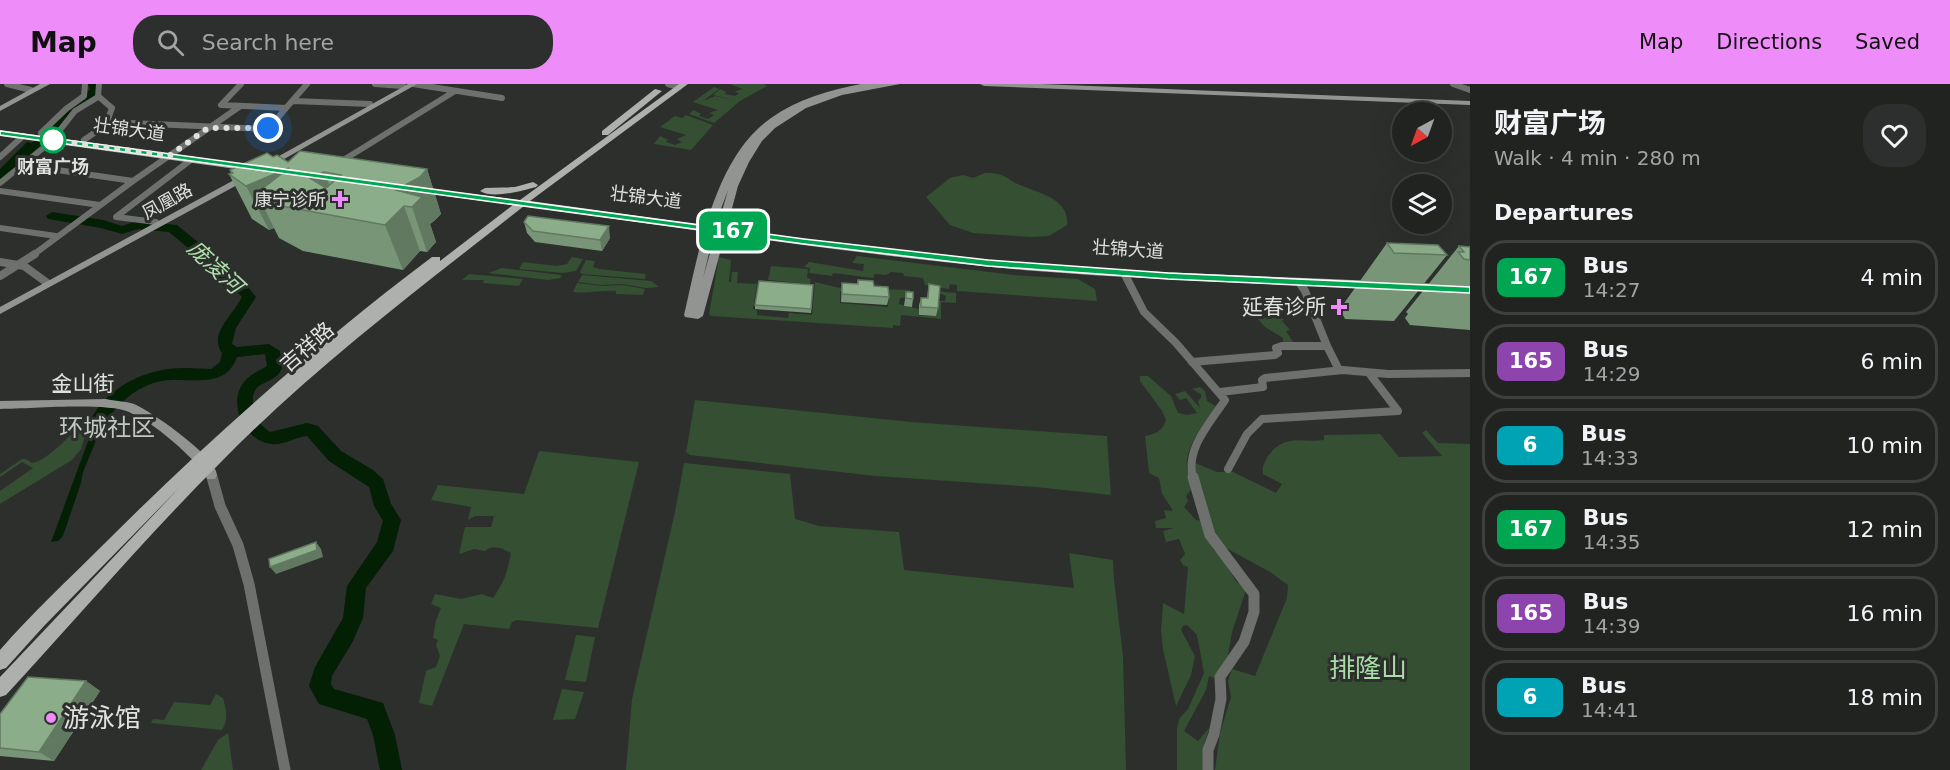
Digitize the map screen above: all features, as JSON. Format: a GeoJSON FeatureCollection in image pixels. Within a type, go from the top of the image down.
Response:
{"type":"FeatureCollection","features":[{"type":"Feature","properties":{"kind":"main road"},"geometry":{"type":"LineString","coordinates":[[0,108],[44,84]]}},
{"type":"Feature","properties":{"kind":"main road"},"geometry":{"type":"LineString","coordinates":[[0,108],[44,84]]}},
{"type":"Feature","properties":{"kind":"main road"},"geometry":{"type":"LineString","coordinates":[[874,84],[829,94],[807,102],[780,115],[751,141],[733,171],[716,226],[689,315],[698,316],[716,226],[738,174],[757,141],[772,126],[796,111],[825,99],[859,89],[896,84]]}},
{"type":"Feature","properties":{"kind":"main road"},"geometry":{"type":"LineString","coordinates":[[984,84],[1470,101]]}},
{"type":"Feature","properties":{"kind":"main road"},"geometry":{"type":"LineString","coordinates":[[1047,84],[1470,101]]}},
{"type":"Feature","properties":{"kind":"main road","name":"凤凰路"},"geometry":{"type":"LineString","coordinates":[[264,168],[370,104],[409,85]]}},
{"type":"Feature","properties":{"kind":"main road","name":"凤凰路"},"geometry":{"type":"LineString","coordinates":[[0,306],[264,168],[409,85]]}},
{"type":"Feature","properties":{"kind":"main road","name":"吉祥路"},"geometry":{"type":"LineString","coordinates":[[0,689],[235,433],[519,200],[675,85]]}},
{"type":"Feature","properties":{"kind":"main road","name":"壮锦大道"},"geometry":{"type":"LineString","coordinates":[[0,132],[22,136],[39,135]]}},
{"type":"Feature","properties":{"kind":"main road","name":"壮锦大道"},"geometry":{"type":"LineString","coordinates":[[0,132],[55,137],[264,168]]}},
{"type":"Feature","properties":{"kind":"main road","name":"壮锦大道"},"geometry":{"type":"LineString","coordinates":[[55,137],[192,159],[264,168],[288,167]]}},
{"type":"Feature","properties":{"kind":"main road"},"geometry":{"type":"LineString","coordinates":[[328,169],[347,175]]}},
{"type":"Feature","properties":{"kind":"main road","name":"壮锦大道"},"geometry":{"type":"LineString","coordinates":[[407,185],[988,263],[1124,273],[1469,288]]}},
{"type":"Feature","properties":{"kind":"main road"},"geometry":{"type":"LineString","coordinates":[[478,194],[539,186],[562,205]]}},
{"type":"Feature","properties":{"kind":"main road"},"geometry":{"type":"LineString","coordinates":[[478,194],[491,206],[496,219],[562,205]]}},
{"type":"Feature","properties":{"kind":"main road","name":"凤凰路"},"geometry":{"type":"LineString","coordinates":[[0,311],[153,225]]}},
{"type":"Feature","properties":{"kind":"main road","name":"壮锦大道"},"geometry":{"type":"LineString","coordinates":[[716,226],[980,255],[1138,266],[1387,278],[1469,288]]}},
{"type":"Feature","properties":{"kind":"main road","name":"金山街"},"geometry":{"type":"LineString","coordinates":[[0,404],[112,402],[135,409],[154,420],[175,435],[207,466]]}},
{"type":"Feature","properties":{"kind":"main road","name":"吉祥路"},"geometry":{"type":"LineString","coordinates":[[0,662],[144,513],[207,466]]}},
{"type":"Feature","properties":{"kind":"street"},"geometry":{"type":"LineString","coordinates":[[7,84],[31,90]]}},
{"type":"Feature","properties":{"kind":"street"},"geometry":{"type":"LineString","coordinates":[[39,135],[51,126],[66,109],[84,96],[85,84]]}},
{"type":"Feature","properties":{"kind":"street"},"geometry":{"type":"LineString","coordinates":[[98,96],[99,84]]}},
{"type":"Feature","properties":{"kind":"street"},"geometry":{"type":"LineString","coordinates":[[241,84],[220,104],[239,107],[286,108]]}},
{"type":"Feature","properties":{"kind":"street"},"geometry":{"type":"LineString","coordinates":[[84,140],[110,122],[265,129],[271,126],[307,84]]}},
{"type":"Feature","properties":{"kind":"street"},"geometry":{"type":"LineString","coordinates":[[375,84],[409,85],[502,98]]}},
{"type":"Feature","properties":{"kind":"street"},"geometry":{"type":"LineString","coordinates":[[1453,84],[1470,90]]}},
{"type":"Feature","properties":{"kind":"street"},"geometry":{"type":"LineString","coordinates":[[328,169],[455,91]]}},
{"type":"Feature","properties":{"kind":"street"},"geometry":{"type":"LineString","coordinates":[[98,96],[111,108],[106,120],[110,122]]}},
{"type":"Feature","properties":{"kind":"street"},"geometry":{"type":"LineString","coordinates":[[0,183],[55,137],[74,112],[98,96]]}},
{"type":"Feature","properties":{"kind":"street"},"geometry":{"type":"LineString","coordinates":[[293,101],[370,104]]}},
{"type":"Feature","properties":{"kind":"street"},"geometry":{"type":"LineString","coordinates":[[0,276],[20,265],[56,236],[239,107]]}},
{"type":"Feature","properties":{"kind":"street"},"geometry":{"type":"LineString","coordinates":[[0,156],[22,136]]}},
{"type":"Feature","properties":{"kind":"street"},"geometry":{"type":"LineString","coordinates":[[153,225],[116,217],[192,159]]}},
{"type":"Feature","properties":{"kind":"street"},"geometry":{"type":"LineString","coordinates":[[23,165],[133,181]]}},
{"type":"Feature","properties":{"kind":"street"},"geometry":{"type":"LineString","coordinates":[[0,191],[100,205]]}},
{"type":"Feature","properties":{"kind":"street"},"geometry":{"type":"LineString","coordinates":[[0,228],[56,236]]}},
{"type":"Feature","properties":{"kind":"street"},"geometry":{"type":"LineString","coordinates":[[0,262],[20,265],[46,282]]}},
{"type":"Feature","properties":{"kind":"street"},"geometry":{"type":"LineString","coordinates":[[1124,273],[1144,312],[1192,362],[1204,378],[1220,392],[1225,402],[1201,435],[1191,462],[1191,474],[1210,535],[1254,594],[1255,603],[1244,642],[1220,677],[1221,699],[1214,734],[1208,750],[1208,770]]}},
{"type":"Feature","properties":{"kind":"street"},"geometry":{"type":"LineString","coordinates":[[1299,282],[1339,370]]}},
{"type":"Feature","properties":{"kind":"street"},"geometry":{"type":"LineString","coordinates":[[1192,362],[1275,355],[1278,353],[1276,348],[1282,346],[1327,346]]}},
{"type":"Feature","properties":{"kind":"street"},"geometry":{"type":"LineString","coordinates":[[1220,392],[1263,387],[1262,380],[1265,378],[1339,370],[1450,375],[1470,373]]}},
{"type":"Feature","properties":{"kind":"street"},"geometry":{"type":"LineString","coordinates":[[1228,469],[1256,422],[1262,419],[1398,411],[1369,373]]}},
{"type":"Feature","properties":{"kind":"street"},"geometry":{"type":"LineString","coordinates":[[207,466],[220,506],[238,545],[249,584],[285,770]]}},
{"type":"Feature","properties":{"kind":"green space"},"geometry":{"type":"Polygon","coordinates":[[[730,84],[764,84],[767,86],[740,101],[714,123],[689,114],[694,110],[701,114],[699,116],[708,119],[714,115],[709,113],[718,110],[693,102],[714,87],[719,89],[703,101],[715,96],[738,101],[713,95],[720,89],[726,92],[725,94],[735,96],[739,93],[734,92],[742,89],[730,84]]]}},
{"type":"Feature","properties":{"kind":"green space"},"geometry":{"type":"Polygon","coordinates":[[[686,115],[713,125],[691,150],[654,144],[660,136],[668,140],[666,142],[675,145],[682,142],[677,139],[686,135],[660,127],[675,116],[682,118],[686,115]]]}},
{"type":"Feature","properties":{"kind":"green space"},"geometry":{"type":"Polygon","coordinates":[[[985,173],[1001,175],[1052,198],[1064,209],[1067,225],[1049,236],[973,233],[950,225],[926,197],[950,178],[963,175],[973,178],[985,173]]]}},
{"type":"Feature","properties":{"kind":"green space"},"geometry":{"type":"Polygon","coordinates":[[[857,256],[1014,275],[1078,279],[1095,289],[1097,301],[957,291],[957,285],[950,284],[949,289],[925,285],[923,278],[904,276],[903,273],[875,274],[873,278],[833,273],[832,276],[809,273],[810,268],[804,267],[809,262],[863,271],[864,264],[852,263],[857,256]]]}},
{"type":"Feature","properties":{"kind":"green space"},"geometry":{"type":"Polygon","coordinates":[[[572,257],[583,259],[576,271],[563,273],[519,269],[523,262],[557,266],[567,264],[572,257]]]}},
{"type":"Feature","properties":{"kind":"green space"},"geometry":{"type":"Polygon","coordinates":[[[719,257],[731,260],[729,282],[731,282],[732,272],[738,272],[737,283],[757,284],[753,309],[757,310],[757,315],[788,318],[789,313],[812,315],[815,282],[856,292],[840,291],[840,303],[888,307],[889,294],[874,293],[875,289],[910,290],[911,297],[900,298],[899,304],[919,309],[919,316],[936,316],[938,301],[945,301],[946,296],[934,291],[956,293],[956,303],[941,302],[941,319],[901,315],[900,326],[893,325],[893,328],[711,316],[709,314],[719,257]]]}},
{"type":"Feature","properties":{"kind":"green space"},"geometry":{"type":"Polygon","coordinates":[[[586,260],[595,261],[593,267],[599,269],[646,274],[645,279],[582,274],[580,272],[586,260]]]}},
{"type":"Feature","properties":{"kind":"green space"},"geometry":{"type":"Polygon","coordinates":[[[771,266],[808,269],[807,278],[811,279],[810,284],[768,280],[771,266]]]}},
{"type":"Feature","properties":{"kind":"green space"},"geometry":{"type":"Polygon","coordinates":[[[502,268],[562,275],[560,278],[548,280],[488,273],[502,268]]]}},
{"type":"Feature","properties":{"kind":"green space"},"geometry":{"type":"Polygon","coordinates":[[[469,274],[523,279],[519,286],[483,283],[484,280],[462,280],[469,274]]]}},
{"type":"Feature","properties":{"kind":"green space"},"geometry":{"type":"Polygon","coordinates":[[[582,275],[651,281],[659,287],[578,282],[582,275]]]}},
{"type":"Feature","properties":{"kind":"green space"},"geometry":{"type":"Polygon","coordinates":[[[577,283],[603,286],[622,285],[645,289],[643,295],[616,294],[616,291],[573,292],[577,283]]]}},
{"type":"Feature","properties":{"kind":"green space"},"geometry":{"type":"Polygon","coordinates":[[[1256,317],[1284,319],[1282,321],[1290,330],[1286,331],[1293,342],[1283,342],[1283,338],[1265,327],[1256,317]]]}},
{"type":"Feature","properties":{"kind":"green space"},"geometry":{"type":"Polygon","coordinates":[[[1140,376],[1148,376],[1171,396],[1178,413],[1187,415],[1197,413],[1186,398],[1180,400],[1175,394],[1185,391],[1200,408],[1198,401],[1201,394],[1192,389],[1200,387],[1205,391],[1207,401],[1216,406],[1196,436],[1189,452],[1187,469],[1194,491],[1191,490],[1186,496],[1188,501],[1184,507],[1196,520],[1203,521],[1213,549],[1225,562],[1235,580],[1246,590],[1232,632],[1227,661],[1216,679],[1209,676],[1206,690],[1184,731],[1198,741],[1210,727],[1204,743],[1203,770],[1177,770],[1179,719],[1188,709],[1204,673],[1197,635],[1187,625],[1183,626],[1181,630],[1195,656],[1191,675],[1176,706],[1163,649],[1161,630],[1163,603],[1184,614],[1188,567],[1180,560],[1185,554],[1179,539],[1166,542],[1163,531],[1174,528],[1156,528],[1155,521],[1166,518],[1164,510],[1172,511],[1172,509],[1162,494],[1159,478],[1149,473],[1145,436],[1158,431],[1166,420],[1140,381],[1140,376]]]}},
{"type":"Feature","properties":{"kind":"green space"},"geometry":{"type":"Polygon","coordinates":[[[695,400],[911,422],[1107,436],[1111,495],[1036,487],[876,476],[690,455],[686,452],[695,400]]]}},
{"type":"Feature","properties":{"kind":"green space"},"geometry":{"type":"Polygon","coordinates":[[[91,417],[81,449],[72,460],[0,504],[0,491],[33,468],[22,462],[0,477],[0,474],[22,459],[32,463],[46,457],[85,418],[91,417]]]}},
{"type":"Feature","properties":{"kind":"green space","name":"排隆山"},"geometry":{"type":"Polygon","coordinates":[[[1426,430],[1438,443],[1470,444],[1470,770],[1215,770],[1220,733],[1231,697],[1228,681],[1232,669],[1255,676],[1287,598],[1288,585],[1270,572],[1226,548],[1215,538],[1194,473],[1195,463],[1217,472],[1233,472],[1276,493],[1282,484],[1263,474],[1263,469],[1268,456],[1281,444],[1294,440],[1324,440],[1324,435],[1380,434],[1399,457],[1442,456],[1422,433],[1426,430]]]}},
{"type":"Feature","properties":{"kind":"green space"},"geometry":{"type":"Polygon","coordinates":[[[539,451],[639,462],[598,628],[517,620],[512,622],[509,629],[464,624],[432,706],[419,703],[426,671],[436,667],[440,656],[436,645],[438,640],[433,638],[441,608],[431,604],[435,594],[461,599],[482,594],[493,598],[505,576],[511,553],[495,547],[485,551],[474,549],[459,554],[465,527],[491,527],[494,516],[475,516],[468,520],[471,507],[431,500],[438,485],[524,494],[539,451]]]}},
{"type":"Feature","properties":{"kind":"green space"},"geometry":{"type":"Polygon","coordinates":[[[684,463],[790,474],[795,519],[819,526],[899,532],[904,570],[1074,588],[1069,553],[1113,560],[1123,656],[1126,770],[626,770],[632,699],[684,463]]]}},
{"type":"Feature","properties":{"kind":"green space"},"geometry":{"type":"Polygon","coordinates":[[[576,635],[595,637],[586,682],[565,680],[576,635]]]}},
{"type":"Feature","properties":{"kind":"green space"},"geometry":{"type":"Polygon","coordinates":[[[562,689],[584,692],[575,719],[553,720],[562,689]]]}},
{"type":"Feature","properties":{"kind":"green space"},"geometry":{"type":"Polygon","coordinates":[[[216,694],[223,698],[226,710],[226,722],[222,730],[151,723],[153,719],[164,720],[174,702],[210,705],[216,694]]]}},
{"type":"Feature","properties":{"kind":"green space"},"geometry":{"type":"Polygon","coordinates":[[[228,733],[233,770],[201,770],[218,740],[228,733]]]}},
{"type":"Feature","properties":{"kind":"shaded area"},"geometry":{"type":"Polygon","coordinates":[[[27,142],[43,145],[0,182],[0,169],[27,142]]]}},
{"type":"Feature","properties":{"kind":"shaded area"},"geometry":{"type":"Polygon","coordinates":[[[101,406],[114,408],[107,412],[98,426],[95,443],[83,472],[63,536],[58,541],[51,542],[101,406]]]}},
{"type":"Feature","properties":{"kind":"building"},"geometry":{"type":"Polygon","coordinates":[[[300,151],[427,169],[420,177],[396,190],[422,197],[412,207],[404,206],[385,225],[281,206],[257,193],[289,168],[246,186],[229,174],[233,173],[230,170],[267,153],[273,157],[277,155],[288,162],[300,151]],[[324,172],[310,178],[326,188],[341,175],[324,172]]]}},
{"type":"Feature","properties":{"kind":"building"},"geometry":{"type":"Polygon","coordinates":[[[528,216],[609,226],[600,240],[533,231],[524,222],[528,216]]]}},
{"type":"Feature","properties":{"kind":"building"},"geometry":{"type":"Polygon","coordinates":[[[1387,243],[1438,245],[1447,255],[1394,253],[1387,243]]]}},
{"type":"Feature","properties":{"kind":"building"},"geometry":{"type":"Polygon","coordinates":[[[1459,246],[1470,247],[1470,260],[1464,259],[1458,252],[1464,252],[1459,246]]]}},
{"type":"Feature","properties":{"kind":"building"},"geometry":{"type":"Polygon","coordinates":[[[858,280],[873,281],[874,286],[888,287],[889,297],[842,294],[842,283],[858,284],[858,280]]]}},
{"type":"Feature","properties":{"kind":"building"},"geometry":{"type":"Polygon","coordinates":[[[759,281],[813,285],[811,309],[755,305],[759,281]]]}},
{"type":"Feature","properties":{"kind":"building"},"geometry":{"type":"Polygon","coordinates":[[[929,284],[940,286],[938,308],[921,307],[921,298],[928,298],[929,284]]]}},
{"type":"Feature","properties":{"kind":"building"},"geometry":{"type":"Polygon","coordinates":[[[906,292],[913,292],[913,299],[906,298],[906,292]]]}},
{"type":"Feature","properties":{"kind":"building"},"geometry":{"type":"Polygon","coordinates":[[[316,542],[317,550],[270,567],[269,559],[316,542]]]}},
{"type":"Feature","properties":{"kind":"building","name":"游泳馆"},"geometry":{"type":"Polygon","coordinates":[[[28,677],[86,681],[39,752],[0,748],[0,714],[28,677]]]}},
{"type":"Feature","properties":{"kind":"waterway","name":"庞凌河"},"geometry":{"type":"LineString","coordinates":[[0,176],[58,126],[72,109],[88,99],[95,89],[93,84]]}},
{"type":"Feature","properties":{"kind":"waterway","name":"庞凌河"},"geometry":{"type":"LineString","coordinates":[[52,216],[103,224],[122,230],[137,225],[172,228],[182,234],[204,254],[221,279],[242,289],[249,297],[229,327],[225,347],[235,352],[269,349],[272,351],[274,369],[252,382],[245,395],[246,410],[253,426],[258,432],[270,438],[301,430],[312,430],[335,456],[367,475],[377,484],[383,506],[392,520],[386,545],[357,586],[353,618],[322,674],[320,686],[327,697],[375,711],[384,735],[391,770]]}},
{"type":"Feature","properties":{"kind":"waterway"},"geometry":{"type":"LineString","coordinates":[[100,417],[117,397],[148,379],[173,374],[207,375],[218,372],[226,364],[229,350]]}},
{"type":"Feature","properties":{"kind":"bus line","name":"167"},"geometry":{"type":"LineString","coordinates":[[0,134],[804,242],[988,263],[1111,273],[1470,290]]}},
{"type":"Feature","properties":{"kind":"place","name":"财富广场"},"geometry":{"type":"Point","coordinates":[53,140]}},
{"type":"Feature","properties":{"kind":"place","name":"康宁诊所"},"geometry":{"type":"Point","coordinates":[340,199]}},
{"type":"Feature","properties":{"kind":"place","name":"延春诊所"},"geometry":{"type":"Point","coordinates":[1339,307]}},
{"type":"Feature","properties":{"kind":"place","name":"游泳馆"},"geometry":{"type":"Point","coordinates":[51,718]}},
{"type":"Feature","properties":{"kind":"district","name":"环城社区"},"geometry":{"type":"Point","coordinates":[107,428]}},
{"type":"Feature","properties":{"kind":"route"},"geometry":{"type":"LineString","coordinates":[[53,140],[169,156],[208,128],[268,128]]}}]}
